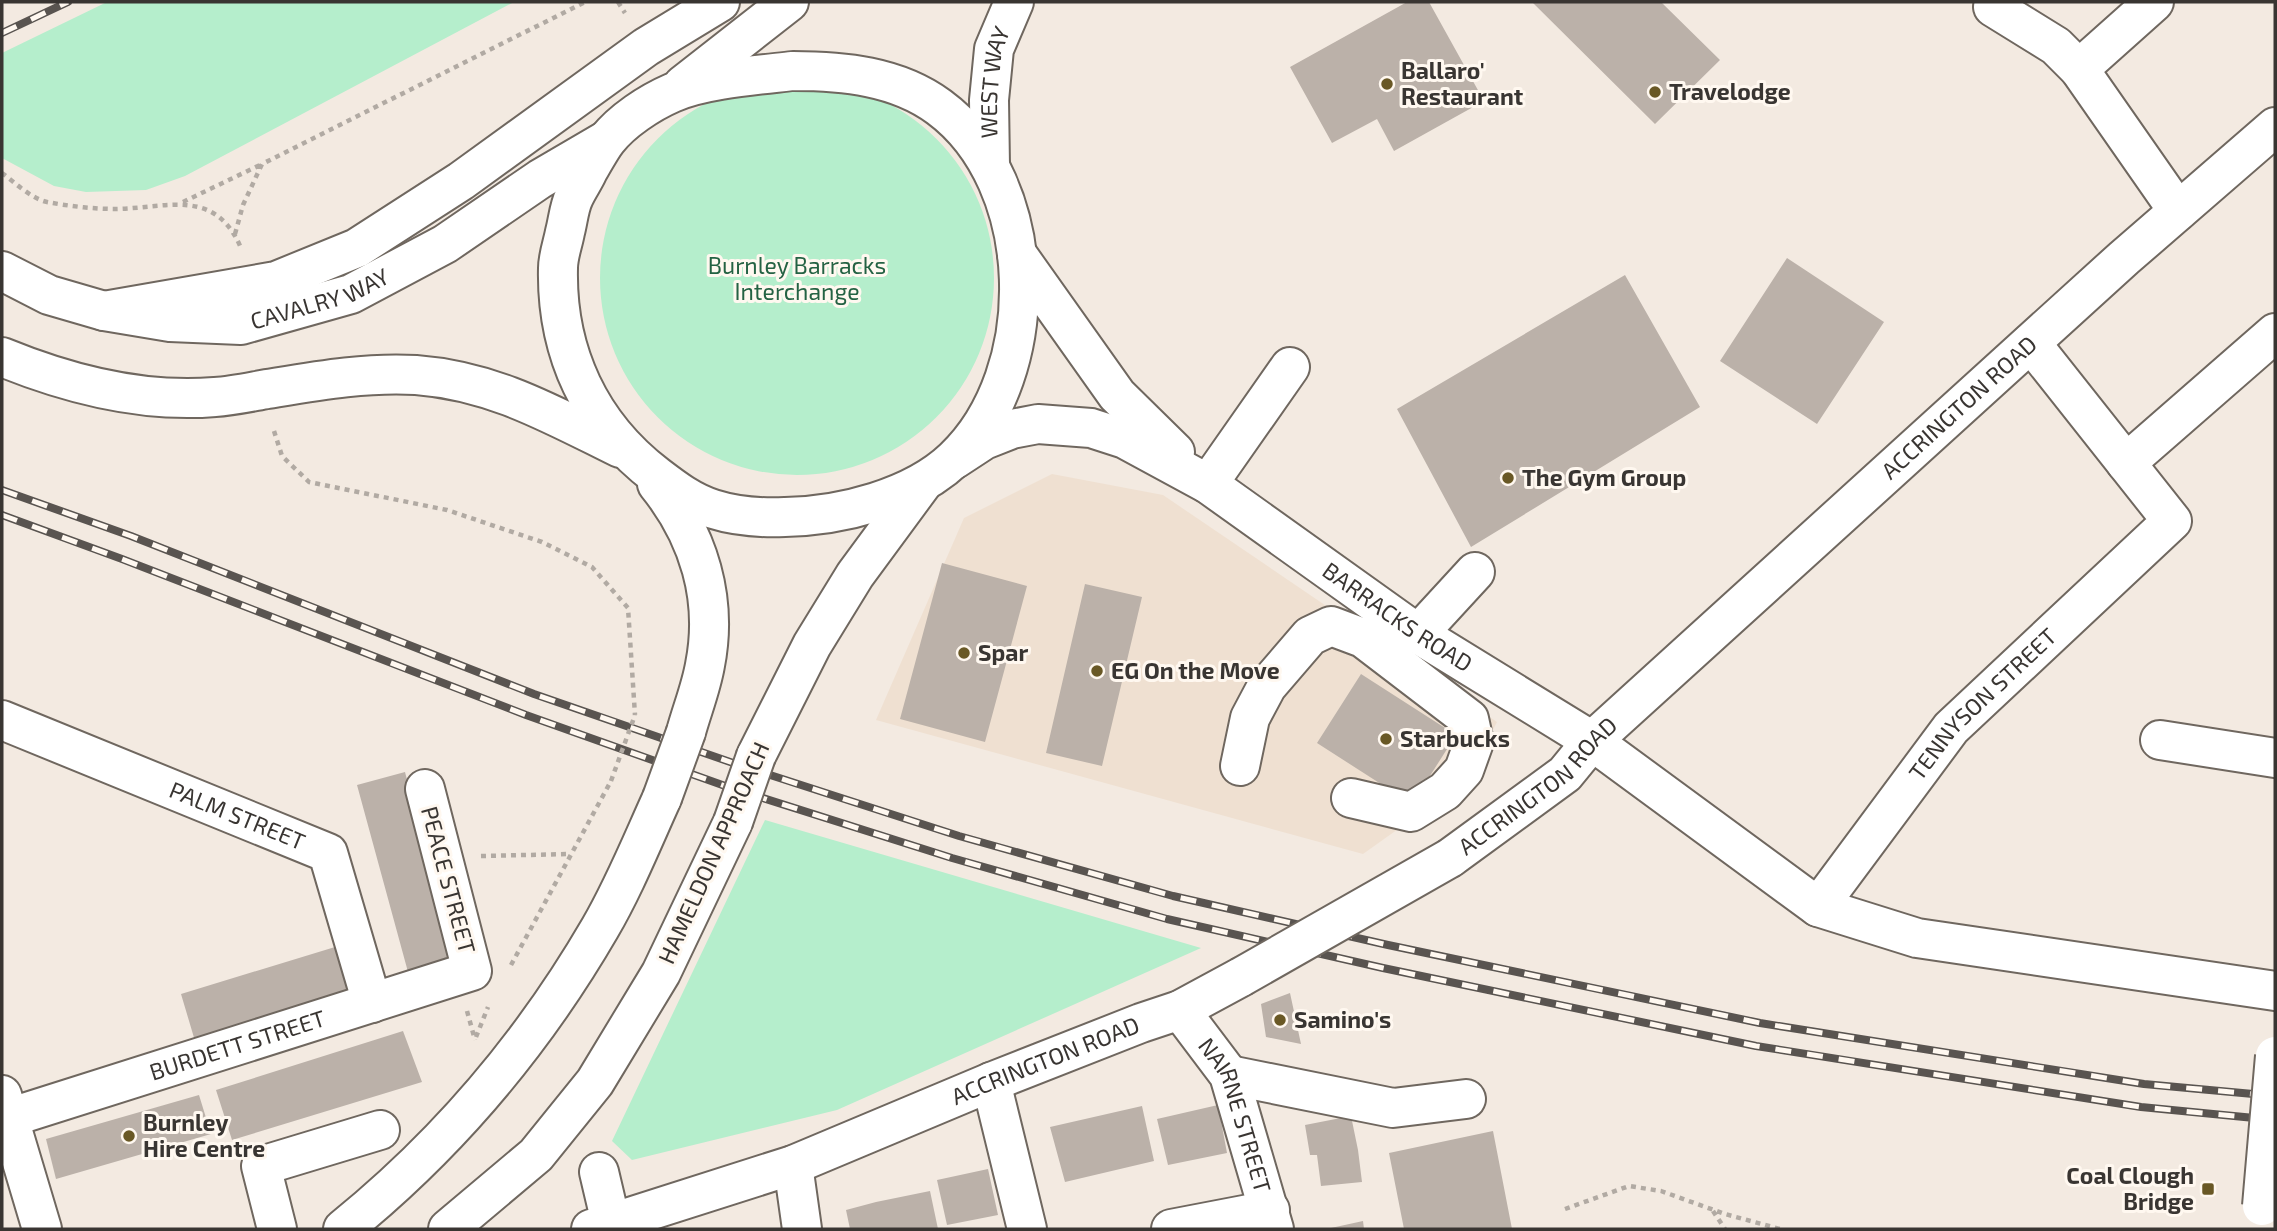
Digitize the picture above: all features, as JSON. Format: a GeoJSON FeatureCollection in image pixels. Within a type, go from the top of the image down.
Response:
{"type":"FeatureCollection","features":[{"type":"Feature","properties":{"kind":"main road"},"geometry":{"type":"LineString","coordinates":[[104,311],[276,281],[357,248],[461,181],[646,47],[720,2]]}},
{"type":"Feature","properties":{"kind":"main road"},"geometry":{"type":"LineString","coordinates":[[343,1229],[430,1153],[477,1103],[556,999],[601,926],[630,869],[662,798],[686,732],[705,666],[709,636],[706,580],[696,548],[676,507],[586,397],[562,332],[558,265],[573,198],[607,139],[636,114],[673,92],[789,2]]}},
{"type":"Feature","properties":{"kind":"main road","name":"WEST WAY"},"geometry":{"type":"LineString","coordinates":[[990,166],[989,100],[994,49],[1014,2]]}},
{"type":"Feature","properties":{"kind":"main road"},"geometry":{"type":"LineString","coordinates":[[2079,69],[2154,2]]}},
{"type":"Feature","properties":{"kind":"main road"},"geometry":{"type":"LineString","coordinates":[[1993,7],[2056,46],[2079,69],[2178,211]]}},
{"type":"Feature","properties":{"kind":"main road"},"geometry":{"type":"LineString","coordinates":[[2,357],[39,372],[94,388],[157,397],[215,397],[365,375],[415,375],[471,382],[525,401],[634,457],[683,496],[713,509],[747,516],[786,517],[826,513],[895,496],[922,484],[955,459],[989,413],[1006,379],[1017,337],[1020,296],[1017,254],[1008,213],[990,166],[966,130],[939,106],[914,92],[861,75],[793,71],[724,80],[673,92]]}},
{"type":"Feature","properties":{"kind":"main road","name":"ACCRINGTON ROAD"},"geometry":{"type":"LineString","coordinates":[[599,1172],[601,1226],[793,1165],[991,1082],[1180,1010],[1450,858],[1564,774],[1592,741],[2031,343],[2275,127]]}},
{"type":"Feature","properties":{"kind":"main road","name":"CAVALRY WAY"},"geometry":{"type":"LineString","coordinates":[[2,271],[49,295],[104,311],[170,322],[241,325],[351,294],[445,244],[540,179],[607,139]]}},
{"type":"Feature","properties":{"kind":"main road","name":"BARRACKS ROAD"},"geometry":{"type":"LineString","coordinates":[[1017,254],[1117,396],[1208,484]]}},
{"type":"Feature","properties":{"kind":"main road"},"geometry":{"type":"LineString","coordinates":[[2031,343],[2126,463],[2275,333]]}},
{"type":"Feature","properties":{"kind":"main road"},"geometry":{"type":"LineString","coordinates":[[1208,484],[1290,367]]}},
{"type":"Feature","properties":{"kind":"main road","name":"BARRACKS ROAD"},"geometry":{"type":"LineString","coordinates":[[955,459],[984,440],[1012,429],[1038,424],[1091,428],[1125,439],[1208,484],[1418,634],[1592,741],[1818,907],[1917,938],[2275,992]]}},
{"type":"Feature","properties":{"kind":"main road","name":"TENNYSON STREET"},"geometry":{"type":"LineString","coordinates":[[1818,907],[1951,729],[2172,521],[2126,463]]}},
{"type":"Feature","properties":{"kind":"main road","name":"HAMELDON APPROACH"},"geometry":{"type":"LineString","coordinates":[[448,1229],[536,1155],[595,1082],[661,973],[733,822],[756,756],[812,645],[855,575],[922,484]]}},
{"type":"Feature","properties":{"kind":"main road"},"geometry":{"type":"LineString","coordinates":[[1418,634],[1475,572]]}},
{"type":"Feature","properties":{"kind":"main road"},"geometry":{"type":"LineString","coordinates":[[1240,766],[1250,718],[1267,686],[1310,636],[1331,626],[1363,638],[1469,719],[1474,741],[1464,770],[1445,791],[1411,812],[1352,798]]}},
{"type":"Feature","properties":{"kind":"main road","name":"PALM STREET"},"geometry":{"type":"LineString","coordinates":[[2,720],[328,853],[373,1003]]}},
{"type":"Feature","properties":{"kind":"main road"},"geometry":{"type":"LineString","coordinates":[[2160,740],[2275,758]]}},
{"type":"Feature","properties":{"kind":"main road","name":"PEACE STREET"},"geometry":{"type":"LineString","coordinates":[[425,789],[490,981]]}},
{"type":"Feature","properties":{"kind":"main road","name":"BURDETT STREET"},"geometry":{"type":"LineString","coordinates":[[5,1110],[373,1003],[490,981]]}},
{"type":"Feature","properties":{"kind":"main road","name":"NAIRNE STREET"},"geometry":{"type":"LineString","coordinates":[[1180,1010],[1229,1075],[1272,1219]]}},
{"type":"Feature","properties":{"kind":"main road"},"geometry":{"type":"LineString","coordinates":[[2260,1218],[2275,1056]]}},
{"type":"Feature","properties":{"kind":"main road"},"geometry":{"type":"LineString","coordinates":[[1229,1075],[1393,1108],[1466,1099]]}},
{"type":"Feature","properties":{"kind":"main road"},"geometry":{"type":"LineString","coordinates":[[991,1082],[1027,1229]]}},
{"type":"Feature","properties":{"kind":"main road"},"geometry":{"type":"LineString","coordinates":[[5,1110],[42,1229]]}},
{"type":"Feature","properties":{"kind":"main road"},"geometry":{"type":"LineString","coordinates":[[277,1229],[261,1166],[380,1130]]}},
{"type":"Feature","properties":{"kind":"main road"},"geometry":{"type":"LineString","coordinates":[[793,1165],[802,1229]]}},
{"type":"Feature","properties":{"kind":"main road"},"geometry":{"type":"LineString","coordinates":[[1171,1229],[1272,1219]]}},
{"type":"Feature","properties":{"kind":"path"},"geometry":{"type":"LineString","coordinates":[[2,173],[43,202],[115,209],[182,203],[585,2]]}},
{"type":"Feature","properties":{"kind":"path"},"geometry":{"type":"LineString","coordinates":[[235,234],[243,205],[261,164]]}},
{"type":"Feature","properties":{"kind":"path"},"geometry":{"type":"LineString","coordinates":[[182,203],[212,212],[235,234],[243,253]]}},
{"type":"Feature","properties":{"kind":"path"},"geometry":{"type":"LineString","coordinates":[[274,431],[282,456],[309,482],[447,510],[542,542],[593,567],[628,608],[635,715],[611,781],[571,854],[490,981],[475,1040]]}},
{"type":"Feature","properties":{"kind":"path"},"geometry":{"type":"LineString","coordinates":[[498,855],[571,854]]}},
{"type":"Feature","properties":{"kind":"path"},"geometry":{"type":"LineString","coordinates":[[1565,1209],[1629,1186],[1661,1191],[1713,1210],[1780,1229]]}},
{"type":"Feature","properties":{"kind":"path"},"geometry":{"type":"LineString","coordinates":[[1713,1210],[1725,1229]]}},
{"type":"Feature","properties":{"kind":"shaded area"},"geometry":{"type":"Polygon","coordinates":[[[1052,474],[1163,495],[1497,722],[1467,780],[1363,854],[876,720],[964,518],[1052,474]]]}},
{"type":"Feature","properties":{"kind":"green space"},"geometry":{"type":"Polygon","coordinates":[[[107,2],[514,2],[185,176],[146,190],[86,192],[54,186],[2,158],[2,53],[107,2]]]}},
{"type":"Feature","properties":{"kind":"green space","name":"Burnley Barracks Interchange"},"geometry":{"type":"Polygon","coordinates":[[[797,81],[835,85],[872,96],[907,114],[936,139],[961,168],[979,203],[990,240],[994,278],[990,316],[979,353],[961,388],[936,417],[907,442],[872,460],[835,471],[797,475],[759,471],[722,460],[687,442],[658,417],[633,388],[615,353],[604,316],[600,278],[604,240],[615,203],[633,168],[658,139],[687,114],[722,96],[759,85],[797,81]]]}},
{"type":"Feature","properties":{"kind":"green space"},"geometry":{"type":"Polygon","coordinates":[[[765,820],[1201,948],[837,1110],[632,1160],[612,1141],[765,820]]]}},
{"type":"Feature","properties":{"kind":"building","name":"Ballaro' Restaurant"},"geometry":{"type":"Polygon","coordinates":[[[1407,2],[1429,2],[1484,101],[1394,151],[1377,119],[1332,143],[1290,67],[1407,2]]]}},
{"type":"Feature","properties":{"kind":"building","name":"Travelodge"},"geometry":{"type":"Polygon","coordinates":[[[1532,2],[1661,2],[1720,60],[1655,124],[1532,2]]]}},
{"type":"Feature","properties":{"kind":"building"},"geometry":{"type":"Polygon","coordinates":[[[1787,258],[1884,322],[1817,424],[1720,361],[1787,258]]]}},
{"type":"Feature","properties":{"kind":"building","name":"The Gym Group"},"geometry":{"type":"Polygon","coordinates":[[[1625,275],[1700,407],[1471,547],[1397,409],[1625,275]]]}},
{"type":"Feature","properties":{"kind":"building","name":"Spar"},"geometry":{"type":"Polygon","coordinates":[[[942,563],[1027,586],[985,742],[900,719],[942,563]]]}},
{"type":"Feature","properties":{"kind":"building"},"geometry":{"type":"Polygon","coordinates":[[[1085,584],[1142,597],[1102,766],[1046,753],[1085,584]]]}},
{"type":"Feature","properties":{"kind":"building","name":"Starbucks"},"geometry":{"type":"Polygon","coordinates":[[[1361,674],[1456,735],[1412,804],[1317,743],[1361,674]]]}},
{"type":"Feature","properties":{"kind":"building"},"geometry":{"type":"Polygon","coordinates":[[[405,772],[453,960],[408,972],[357,785],[405,772]]]}},
{"type":"Feature","properties":{"kind":"building"},"geometry":{"type":"Polygon","coordinates":[[[335,947],[350,992],[195,1041],[181,994],[335,947]]]}},
{"type":"Feature","properties":{"kind":"building","name":"Samino's"},"geometry":{"type":"Polygon","coordinates":[[[1290,993],[1301,1044],[1266,1037],[1261,1004],[1290,993]]]}},
{"type":"Feature","properties":{"kind":"building"},"geometry":{"type":"Polygon","coordinates":[[[403,1031],[422,1082],[232,1140],[216,1090],[403,1031]]]}},
{"type":"Feature","properties":{"kind":"building","name":"Burnley Hire Centre"},"geometry":{"type":"Polygon","coordinates":[[[199,1095],[211,1134],[56,1179],[46,1139],[199,1095]]]}},
{"type":"Feature","properties":{"kind":"building"},"geometry":{"type":"Polygon","coordinates":[[[1218,1105],[1227,1153],[1168,1165],[1157,1119],[1218,1105]]]}},
{"type":"Feature","properties":{"kind":"building"},"geometry":{"type":"Polygon","coordinates":[[[1142,1106],[1154,1161],[1065,1182],[1050,1127],[1142,1106]]]}},
{"type":"Feature","properties":{"kind":"building"},"geometry":{"type":"Polygon","coordinates":[[[1351,1116],[1362,1182],[1321,1186],[1317,1155],[1310,1155],[1305,1125],[1351,1116]]]}},
{"type":"Feature","properties":{"kind":"building"},"geometry":{"type":"Polygon","coordinates":[[[1493,1131],[1512,1229],[1404,1229],[1389,1153],[1493,1131]]]}},
{"type":"Feature","properties":{"kind":"building"},"geometry":{"type":"Polygon","coordinates":[[[988,1169],[998,1215],[947,1225],[937,1180],[988,1169]]]}},
{"type":"Feature","properties":{"kind":"building"},"geometry":{"type":"Polygon","coordinates":[[[930,1191],[938,1229],[850,1229],[846,1210],[930,1191]]]}},
{"type":"Feature","properties":{"kind":"building"},"geometry":{"type":"Polygon","coordinates":[[[1363,1221],[1364,1229],[1331,1229],[1331,1228],[1363,1221]]]}},
{"type":"Feature","properties":{"kind":"railway"},"geometry":{"type":"LineString","coordinates":[[2,33],[68,2]]}},
{"type":"Feature","properties":{"kind":"railway"},"geometry":{"type":"LineString","coordinates":[[2,490],[131,536],[534,694],[736,764],[959,836],[1173,896],[1388,945],[1760,1023],[2144,1084],[2275,1096]]}},
{"type":"Feature","properties":{"kind":"railway"},"geometry":{"type":"LineString","coordinates":[[2,515],[526,715],[728,787],[952,858],[1167,919],[1383,968],[1756,1046],[2141,1107],[2275,1120]]}},
{"type":"Feature","properties":{"kind":"place","name":"Ballaro' Restaurant"},"geometry":{"type":"Point","coordinates":[1387,84]}},
{"type":"Feature","properties":{"kind":"place","name":"Travelodge"},"geometry":{"type":"Point","coordinates":[1655,92]}},
{"type":"Feature","properties":{"kind":"place","name":"The Gym Group"},"geometry":{"type":"Point","coordinates":[1508,478]}},
{"type":"Feature","properties":{"kind":"place","name":"Spar"},"geometry":{"type":"Point","coordinates":[964,653]}},
{"type":"Feature","properties":{"kind":"place","name":"EG On the Move"},"geometry":{"type":"Point","coordinates":[1097,671]}},
{"type":"Feature","properties":{"kind":"place","name":"Starbucks"},"geometry":{"type":"Point","coordinates":[1386,739]}},
{"type":"Feature","properties":{"kind":"place","name":"Samino's"},"geometry":{"type":"Point","coordinates":[1280,1020]}},
{"type":"Feature","properties":{"kind":"place","name":"Burnley Hire Centre"},"geometry":{"type":"Point","coordinates":[129,1136]}},
{"type":"Feature","properties":{"kind":"place","name":"Coal Clough Bridge"},"geometry":{"type":"Point","coordinates":[2208,1189]}}]}
